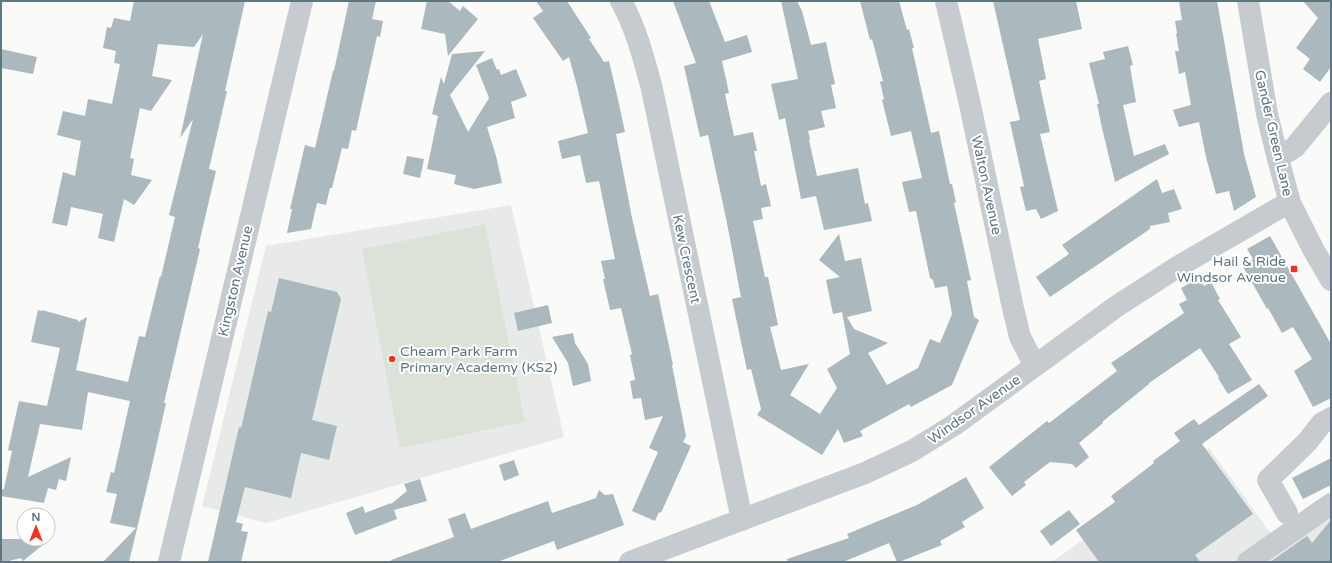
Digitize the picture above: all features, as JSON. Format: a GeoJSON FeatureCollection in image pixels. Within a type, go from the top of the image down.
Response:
{"type":"FeatureCollection","features":[{"type":"Feature","properties":{"kind":"street","name":"Kingston Avenue"},"geometry":{"type":"LineString","coordinates":[[169,562],[302,1]]}},
{"type":"Feature","properties":{"kind":"street","name":"Kew Crescent"},"geometry":{"type":"LineString","coordinates":[[621,1],[627,11],[652,89],[742,520]]}},
{"type":"Feature","properties":{"kind":"street","name":"Walton Avenue"},"geometry":{"type":"LineString","coordinates":[[946,1],[1020,337],[1035,366]]}},
{"type":"Feature","properties":{"kind":"street","name":"Gander Green Lane"},"geometry":{"type":"LineString","coordinates":[[1248,1],[1267,114],[1290,203],[1313,249],[1331,280]]}},
{"type":"Feature","properties":{"kind":"street"},"geometry":{"type":"LineString","coordinates":[[1277,155],[1287,152],[1295,147],[1331,104]]}},
{"type":"Feature","properties":{"kind":"street","name":"Windsor Avenue"},"geometry":{"type":"LineString","coordinates":[[630,562],[865,473],[912,452],[954,425],[1117,306],[1186,262],[1290,203]]}},
{"type":"Feature","properties":{"kind":"street"},"geometry":{"type":"LineString","coordinates":[[1287,513],[1268,480],[1308,441],[1322,423],[1331,418]]}},
{"type":"Feature","properties":{"kind":"street"},"geometry":{"type":"LineString","coordinates":[[1248,562],[1331,504]]}},
{"type":"Feature","properties":{"kind":"shaded area","name":"Cheam Park Farm Primary Academy (KS2)"},"geometry":{"type":"Polygon","coordinates":[[[511,205],[564,437],[266,523],[202,506],[266,246],[511,205]]]}},
{"type":"Feature","properties":{"kind":"shaded area"},"geometry":{"type":"Polygon","coordinates":[[[485,224],[525,422],[400,448],[362,249],[485,224]]]}},
{"type":"Feature","properties":{"kind":"shaded area"},"geometry":{"type":"Polygon","coordinates":[[[1209,448],[1272,535],[1331,511],[1331,562],[1052,562],[1209,448]]]}},
{"type":"Feature","properties":{"kind":"building"},"geometry":{"type":"Polygon","coordinates":[[[134,1],[245,1],[225,91],[227,91],[209,169],[216,171],[198,248],[200,249],[129,562],[103,562],[136,528],[110,523],[117,494],[106,492],[111,472],[114,473],[130,401],[88,392],[82,430],[40,424],[28,477],[71,457],[66,481],[59,479],[56,490],[48,488],[44,503],[1,496],[1,490],[4,489],[12,451],[8,450],[19,401],[47,406],[60,348],[31,342],[38,310],[78,320],[78,322],[87,317],[76,370],[128,382],[139,336],[145,337],[175,217],[169,215],[193,119],[180,138],[203,34],[194,47],[158,44],[152,76],[172,80],[151,111],[140,108],[130,158],[134,159],[131,175],[152,180],[134,205],[124,199],[114,242],[98,238],[103,214],[71,207],[67,226],[52,223],[63,172],[75,176],[81,141],[57,135],[63,111],[85,116],[88,99],[112,104],[120,64],[114,63],[116,51],[103,48],[107,27],[111,28],[114,18],[130,21],[134,1]]]}},
{"type":"Feature","properties":{"kind":"building"},"geometry":{"type":"Polygon","coordinates":[[[349,1],[376,1],[372,19],[383,21],[380,37],[377,36],[356,131],[352,130],[348,149],[342,148],[326,205],[317,203],[311,229],[287,233],[292,209],[290,209],[305,145],[315,148],[349,1]]]}},
{"type":"Feature","properties":{"kind":"building"},"geometry":{"type":"Polygon","coordinates":[[[427,1],[448,1],[460,11],[463,6],[478,19],[448,56],[445,34],[421,29],[427,1]]]}},
{"type":"Feature","properties":{"kind":"building"},"geometry":{"type":"Polygon","coordinates":[[[536,1],[567,1],[591,38],[589,39],[604,62],[609,61],[617,95],[625,132],[616,134],[632,218],[650,296],[658,294],[686,436],[683,442],[691,446],[661,513],[659,512],[655,521],[632,511],[658,452],[649,448],[663,416],[645,420],[641,398],[633,399],[630,381],[635,380],[630,355],[632,354],[621,308],[610,310],[603,279],[605,279],[601,261],[615,259],[599,181],[586,183],[580,155],[562,159],[558,141],[588,133],[577,86],[569,57],[563,61],[533,18],[543,11],[536,1]]]}},
{"type":"Feature","properties":{"kind":"building"},"geometry":{"type":"Polygon","coordinates":[[[673,1],[709,1],[725,42],[747,35],[752,52],[722,61],[729,93],[725,94],[734,136],[753,132],[757,151],[754,151],[761,186],[766,184],[771,206],[761,208],[763,219],[753,221],[765,277],[768,277],[778,325],[770,327],[781,370],[809,364],[790,395],[820,414],[837,388],[827,369],[850,354],[842,312],[833,314],[826,280],[840,277],[819,260],[839,234],[845,261],[861,258],[872,311],[847,317],[854,329],[888,343],[868,353],[887,385],[918,368],[930,339],[940,343],[952,314],[947,286],[935,288],[933,280],[930,278],[916,211],[909,212],[902,182],[922,178],[911,131],[891,136],[882,100],[884,99],[880,82],[883,81],[860,1],[899,1],[907,30],[909,29],[931,133],[939,131],[950,184],[952,184],[956,202],[954,203],[971,280],[967,281],[974,317],[979,320],[952,385],[911,407],[909,404],[860,431],[863,436],[844,443],[838,429],[822,455],[757,415],[761,409],[751,369],[747,370],[732,299],[741,297],[726,218],[708,135],[700,137],[684,66],[696,63],[673,1]]]}},
{"type":"Feature","properties":{"kind":"building"},"geometry":{"type":"Polygon","coordinates":[[[781,1],[797,1],[802,11],[811,45],[826,42],[835,84],[831,85],[836,108],[821,111],[825,127],[808,131],[817,176],[858,168],[865,204],[868,203],[872,221],[824,230],[816,196],[801,199],[785,118],[779,120],[771,84],[798,79],[781,1]]]}},
{"type":"Feature","properties":{"kind":"building"},"geometry":{"type":"Polygon","coordinates":[[[993,1],[1076,1],[1082,29],[1038,39],[1046,79],[1039,81],[1050,132],[1040,134],[1058,211],[1041,219],[1036,209],[1026,211],[1020,187],[1024,186],[1010,122],[1020,120],[993,1]]]}},
{"type":"Feature","properties":{"kind":"building"},"geometry":{"type":"Polygon","coordinates":[[[1179,1],[1217,1],[1244,154],[1256,197],[1234,211],[1229,191],[1216,194],[1206,157],[1199,122],[1179,127],[1173,110],[1191,105],[1185,72],[1179,74],[1175,51],[1179,51],[1175,21],[1182,20],[1179,1]]]}},
{"type":"Feature","properties":{"kind":"building"},"geometry":{"type":"Polygon","coordinates":[[[1303,1],[1331,1],[1331,67],[1320,82],[1303,69],[1310,59],[1296,48],[1318,18],[1303,1]]]}},
{"type":"Feature","properties":{"kind":"building"},"geometry":{"type":"Polygon","coordinates":[[[1128,46],[1133,65],[1130,66],[1136,102],[1123,105],[1134,156],[1165,144],[1169,154],[1115,182],[1089,63],[1105,59],[1103,52],[1128,46]]]}},
{"type":"Feature","properties":{"kind":"building"},"geometry":{"type":"Polygon","coordinates":[[[1,49],[37,57],[33,74],[1,68],[1,49]]]}},
{"type":"Feature","properties":{"kind":"building"},"geometry":{"type":"Polygon","coordinates":[[[485,51],[450,95],[468,132],[489,98],[476,65],[492,58],[501,75],[516,69],[527,96],[511,102],[515,118],[487,127],[502,183],[474,189],[454,184],[456,175],[427,169],[438,116],[432,114],[441,77],[444,84],[452,54],[485,51]]]}},
{"type":"Feature","properties":{"kind":"building"},"geometry":{"type":"Polygon","coordinates":[[[407,156],[424,159],[420,178],[403,174],[407,156]]]}},
{"type":"Feature","properties":{"kind":"building"},"geometry":{"type":"Polygon","coordinates":[[[1157,179],[1162,193],[1174,189],[1182,209],[1168,213],[1170,222],[1150,226],[1150,229],[1050,297],[1036,277],[1069,254],[1062,245],[1157,179]]]}},
{"type":"Feature","properties":{"kind":"building"},"geometry":{"type":"Polygon","coordinates":[[[1270,236],[1331,344],[1331,398],[1313,407],[1294,371],[1312,359],[1293,327],[1282,333],[1242,265],[1253,259],[1247,249],[1270,236]]]}},
{"type":"Feature","properties":{"kind":"building"},"geometry":{"type":"Polygon","coordinates":[[[279,278],[337,292],[341,299],[312,420],[337,426],[329,460],[301,453],[291,498],[245,487],[236,522],[243,524],[241,531],[248,532],[241,562],[208,562],[239,427],[241,428],[268,311],[271,312],[279,278]]]}},
{"type":"Feature","properties":{"kind":"building"},"geometry":{"type":"Polygon","coordinates":[[[1199,278],[1204,286],[1211,282],[1220,299],[1218,300],[1241,337],[1229,344],[1252,380],[1228,394],[1200,348],[1149,383],[1079,443],[1089,457],[1076,468],[1072,464],[1050,462],[1024,482],[1026,485],[1012,496],[989,467],[1047,421],[1049,423],[1117,371],[1111,363],[1184,313],[1179,304],[1187,300],[1181,288],[1199,278]]]}},
{"type":"Feature","properties":{"kind":"building"},"geometry":{"type":"Polygon","coordinates":[[[548,305],[552,323],[518,331],[514,313],[548,305]]]}},
{"type":"Feature","properties":{"kind":"building"},"geometry":{"type":"Polygon","coordinates":[[[573,333],[575,343],[588,364],[591,381],[573,386],[568,363],[552,337],[573,333]]]}},
{"type":"Feature","properties":{"kind":"building"},"geometry":{"type":"Polygon","coordinates":[[[1259,384],[1268,396],[1202,444],[1253,514],[1195,555],[1200,562],[1099,562],[1076,530],[1115,502],[1111,496],[1180,441],[1174,433],[1194,419],[1199,425],[1259,384]]]}},
{"type":"Feature","properties":{"kind":"building"},"geometry":{"type":"Polygon","coordinates":[[[1331,458],[1331,485],[1303,499],[1292,478],[1331,458]]]}},
{"type":"Feature","properties":{"kind":"building"},"geometry":{"type":"Polygon","coordinates":[[[514,460],[519,475],[504,481],[499,465],[514,460]]]}},
{"type":"Feature","properties":{"kind":"building"},"geometry":{"type":"Polygon","coordinates":[[[966,477],[984,508],[962,522],[965,527],[940,541],[942,545],[899,562],[897,562],[889,543],[843,562],[788,562],[787,559],[849,538],[847,534],[917,505],[966,477]]]}},
{"type":"Feature","properties":{"kind":"building"},"geometry":{"type":"Polygon","coordinates":[[[420,479],[427,501],[394,510],[397,519],[355,535],[346,513],[363,506],[365,513],[391,504],[407,491],[404,484],[420,479]]]}},
{"type":"Feature","properties":{"kind":"building"},"geometry":{"type":"Polygon","coordinates":[[[599,490],[605,495],[613,494],[624,525],[557,550],[554,541],[497,562],[392,562],[391,560],[454,537],[448,519],[465,513],[471,529],[548,501],[552,513],[596,498],[599,490]]]}},
{"type":"Feature","properties":{"kind":"building"},"geometry":{"type":"Polygon","coordinates":[[[1069,510],[1080,524],[1051,546],[1040,531],[1069,510]]]}},
{"type":"Feature","properties":{"kind":"building"},"geometry":{"type":"Polygon","coordinates":[[[1331,520],[1331,562],[1270,562],[1307,536],[1312,543],[1331,520]]]}},
{"type":"Feature","properties":{"kind":"building"},"geometry":{"type":"Polygon","coordinates":[[[1,539],[16,539],[16,547],[40,547],[23,561],[21,558],[1,562],[1,539]]]}},
{"type":"Feature","properties":{"kind":"place","name":"Hail & Ride Windsor Avenue"},"geometry":{"type":"Point","coordinates":[1294,269]}},
{"type":"Feature","properties":{"kind":"place","name":"Cheam Park Farm Primary Academy (KS2)"},"geometry":{"type":"Point","coordinates":[392,359]}}]}
